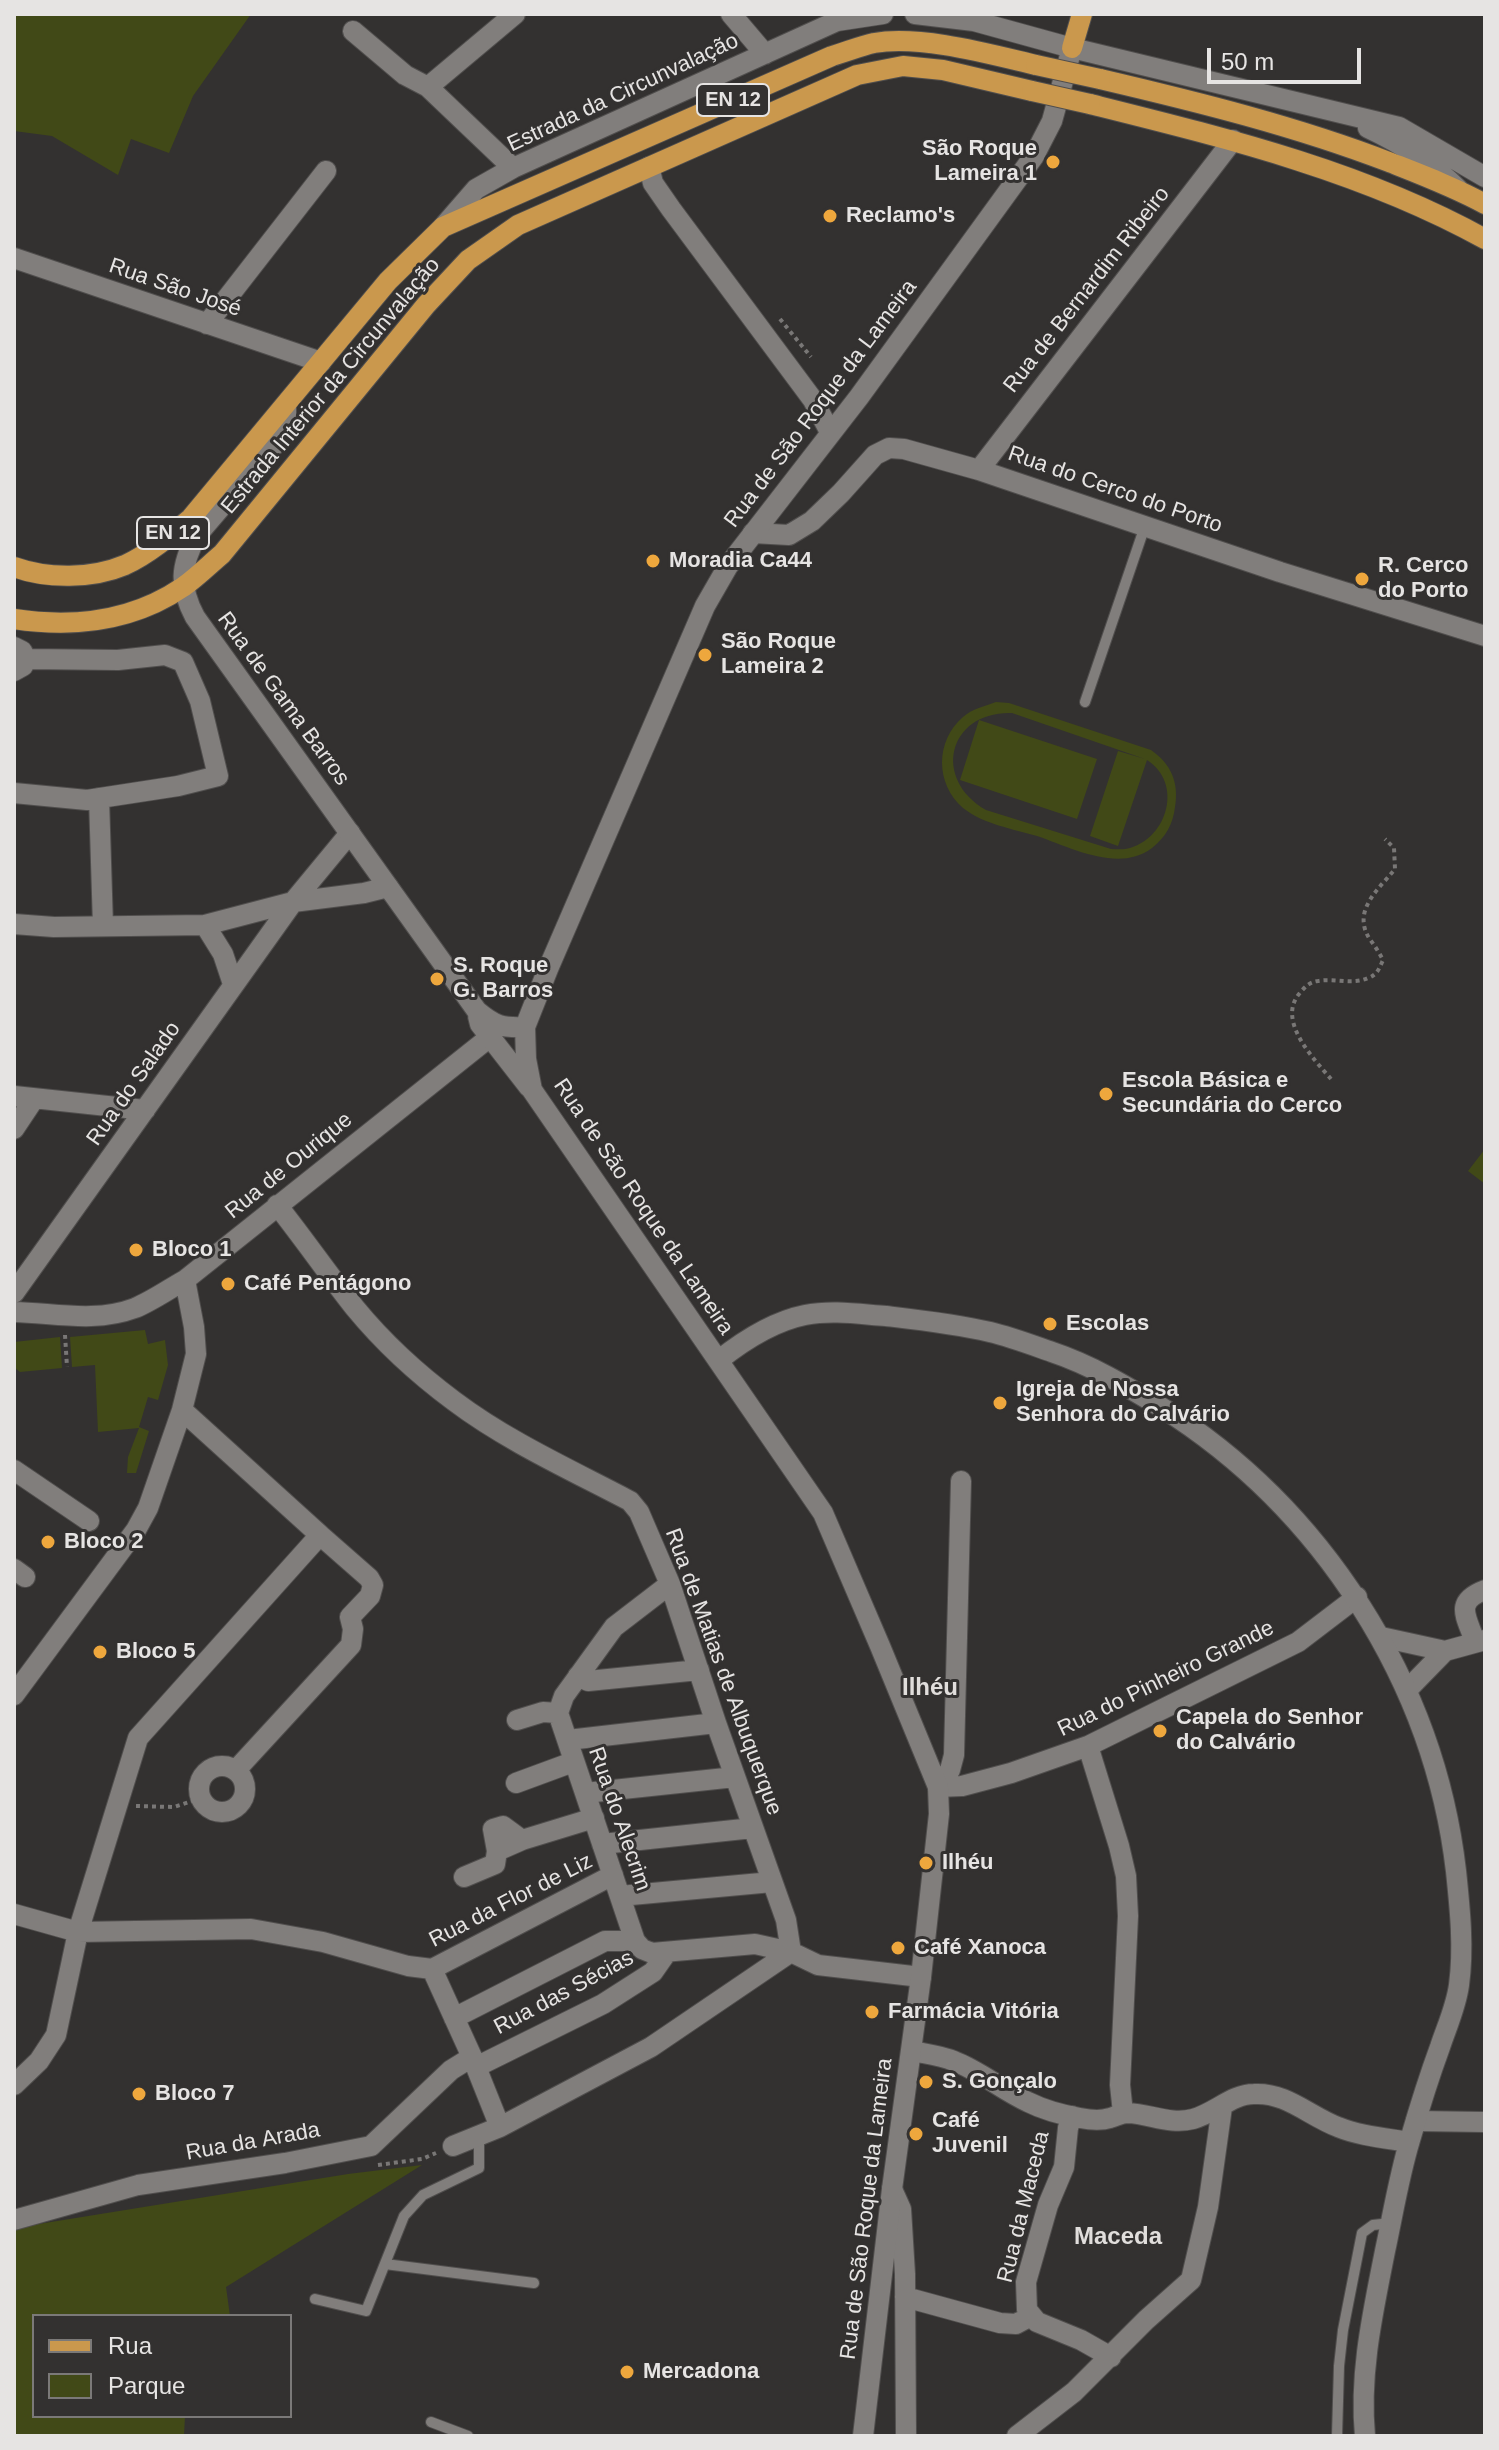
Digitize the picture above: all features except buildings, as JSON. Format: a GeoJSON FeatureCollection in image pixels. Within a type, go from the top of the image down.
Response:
{"type":"FeatureCollection","features":[{"type":"Feature","properties":{"kind":"main road"},"geometry":{"type":"LineString","coordinates":[[1072,48],[1082,14]]}},
{"type":"Feature","properties":{"kind":"main road","name":"EN 12"},"geometry":{"type":"LineString","coordinates":[[14,567],[50,575],[81,574],[126,564],[163,542],[191,518],[388,281],[443,227],[832,56],[875,43],[922,42],[967,49],[1235,111],[1333,141],[1458,189],[1485,204]]}},
{"type":"Feature","properties":{"kind":"main road","name":"Estrada Interior da Circunvalação"},"geometry":{"type":"LineString","coordinates":[[14,619],[61,624],[103,620],[143,609],[182,587],[222,554],[426,305],[468,260],[518,225],[857,75],[903,66],[943,70],[1233,140]]}},
{"type":"Feature","properties":{"kind":"main road","name":"EN 12"},"geometry":{"type":"LineString","coordinates":[[1233,140],[1352,177],[1439,214],[1485,239]]}},
{"type":"Feature","properties":{"kind":"street"},"geometry":{"type":"LineString","coordinates":[[428,87],[515,14]]}},
{"type":"Feature","properties":{"kind":"street"},"geometry":{"type":"LineString","coordinates":[[731,14],[765,54]]}},
{"type":"Feature","properties":{"kind":"street","name":"Estrada da Circunvalação"},"geometry":{"type":"LineString","coordinates":[[443,227],[476,189],[513,168],[765,54],[837,18],[883,14]]}},
{"type":"Feature","properties":{"kind":"street"},"geometry":{"type":"LineString","coordinates":[[915,14],[974,21],[1072,48],[1399,127],[1485,177]]}},
{"type":"Feature","properties":{"kind":"street"},"geometry":{"type":"LineString","coordinates":[[353,31],[405,75],[428,87],[513,168]]}},
{"type":"Feature","properties":{"kind":"street","name":"Rua de São Roque da Lameira"},"geometry":{"type":"LineString","coordinates":[[863,2436],[921,1977],[939,1814],[938,1787],[823,1513],[532,1090],[526,1059],[525,1027],[705,606],[728,566],[859,397],[1034,156],[1052,121],[1072,48]]}},
{"type":"Feature","properties":{"kind":"street"},"geometry":{"type":"LineString","coordinates":[[1332,110],[1399,143],[1436,167],[1458,189]]}},
{"type":"Feature","properties":{"kind":"street","name":"Rua de Bernardim Ribeiro"},"geometry":{"type":"LineString","coordinates":[[979,470],[1233,140]]}},
{"type":"Feature","properties":{"kind":"street"},"geometry":{"type":"LineString","coordinates":[[649,167],[653,183],[813,400],[830,432]]}},
{"type":"Feature","properties":{"kind":"street"},"geometry":{"type":"LineString","coordinates":[[207,324],[326,171]]}},
{"type":"Feature","properties":{"kind":"street","name":"Rua São José"},"geometry":{"type":"LineString","coordinates":[[14,258],[321,362]]}},
{"type":"Feature","properties":{"kind":"street"},"geometry":{"type":"LineString","coordinates":[[182,587],[189,549],[197,535],[281,437],[286,423],[286,406]]}},
{"type":"Feature","properties":{"kind":"street","name":"Rua do Cerco do Porto"},"geometry":{"type":"LineString","coordinates":[[753,533],[789,535],[812,521],[875,455],[889,448],[904,449],[979,470],[1280,572],[1485,636]]}},
{"type":"Feature","properties":{"kind":"street","name":"Rua de Gama Barros"},"geometry":{"type":"LineString","coordinates":[[182,587],[195,617],[477,1011],[504,1028],[525,1027]]}},
{"type":"Feature","properties":{"kind":"street"},"geometry":{"type":"LineString","coordinates":[[14,793],[87,800],[178,786],[218,776],[200,701],[183,662],[165,655],[17,665]]}},
{"type":"Feature","properties":{"kind":"street"},"geometry":{"type":"LineString","coordinates":[[99,798],[103,926]]}},
{"type":"Feature","properties":{"kind":"street","name":"Rua do Salado"},"geometry":{"type":"LineString","coordinates":[[14,1293],[233,984],[293,902],[350,833]]}},
{"type":"Feature","properties":{"kind":"street"},"geometry":{"type":"LineString","coordinates":[[14,924],[54,927],[205,925],[293,902],[388,887]]}},
{"type":"Feature","properties":{"kind":"street"},"geometry":{"type":"LineString","coordinates":[[205,925],[223,954],[233,984]]}},
{"type":"Feature","properties":{"kind":"street","name":"Rua de Gama Barros"},"geometry":{"type":"LineString","coordinates":[[477,1011],[480,1024],[532,1090]]}},
{"type":"Feature","properties":{"kind":"street","name":"Rua de Ourique"},"geometry":{"type":"LineString","coordinates":[[14,1312],[71,1317],[109,1315],[136,1308],[185,1280],[490,1037]]}},
{"type":"Feature","properties":{"kind":"street"},"geometry":{"type":"LineString","coordinates":[[14,1129],[24,1098],[145,1110]]}},
{"type":"Feature","properties":{"kind":"street","name":"Rua de Matias de Albuquerque"},"geometry":{"type":"LineString","coordinates":[[277,1205],[357,1311],[403,1358],[451,1399],[472,1415],[630,1501],[639,1512],[670,1584],[786,1920],[791,1952]]}},
{"type":"Feature","properties":{"kind":"street"},"geometry":{"type":"LineString","coordinates":[[14,1695],[136,1530],[148,1508],[182,1410],[196,1354],[185,1280]]}},
{"type":"Feature","properties":{"kind":"street"},"geometry":{"type":"LineString","coordinates":[[719,1360],[735,1347],[800,1316],[834,1311],[913,1319],[992,1332],[1069,1358],[1121,1382],[1196,1429],[1260,1483],[1357,1597],[1407,1690],[1448,1812],[1460,1902],[1461,1959],[1452,2017],[1409,2142],[1391,2223],[1367,2346],[1362,2408],[1365,2436]]}},
{"type":"Feature","properties":{"kind":"street"},"geometry":{"type":"LineString","coordinates":[[182,1410],[369,1578],[373,1585],[370,1596],[350,1617],[353,1629],[351,1645],[236,1770]]}},
{"type":"Feature","properties":{"kind":"street"},"geometry":{"type":"LineString","coordinates":[[14,1470],[89,1521]]}},
{"type":"Feature","properties":{"kind":"street"},"geometry":{"type":"LineString","coordinates":[[938,1787],[950,1770],[954,1755],[961,1481]]}},
{"type":"Feature","properties":{"kind":"street"},"geometry":{"type":"LineString","coordinates":[[14,2085],[39,2061],[56,2035],[78,1932],[138,1738],[320,1535]]}},
{"type":"Feature","properties":{"kind":"street"},"geometry":{"type":"LineString","coordinates":[[517,1720],[543,1712],[558,1713],[564,1696],[614,1627],[670,1584]]}},
{"type":"Feature","properties":{"kind":"street"},"geometry":{"type":"LineString","coordinates":[[1381,1637],[1445,1651],[1480,1641],[1465,1609],[1471,1595],[1485,1590]]}},
{"type":"Feature","properties":{"kind":"street","name":"Rua do Pinheiro Grande"},"geometry":{"type":"LineString","coordinates":[[938,1787],[962,1786],[999,1776],[1088,1746],[1298,1642],[1357,1597]]}},
{"type":"Feature","properties":{"kind":"street"},"geometry":{"type":"LineString","coordinates":[[1407,1690],[1445,1651]]}},
{"type":"Feature","properties":{"kind":"street"},"geometry":{"type":"LineString","coordinates":[[578,1676],[588,1681],[699,1670]]}},
{"type":"Feature","properties":{"kind":"street","name":"Rua do Alecrim"},"geometry":{"type":"LineString","coordinates":[[558,1713],[635,1941]]}},
{"type":"Feature","properties":{"kind":"street"},"geometry":{"type":"LineString","coordinates":[[568,1740],[716,1723]]}},
{"type":"Feature","properties":{"kind":"street"},"geometry":{"type":"LineString","coordinates":[[1088,1746],[1126,1876],[1128,1916],[1120,2085],[1123,2113]]}},
{"type":"Feature","properties":{"kind":"street"},"geometry":{"type":"LineString","coordinates":[[516,1783],[573,1762]]}},
{"type":"Feature","properties":{"kind":"street"},"geometry":{"type":"LineString","coordinates":[[221,1766],[236,1770],[246,1789],[241,1804],[220,1813],[207,1807],[201,1798],[199,1785],[207,1772],[221,1766]]}},
{"type":"Feature","properties":{"kind":"street"},"geometry":{"type":"LineString","coordinates":[[585,1793],[735,1777]]}},
{"type":"Feature","properties":{"kind":"street"},"geometry":{"type":"LineString","coordinates":[[464,1877],[495,1864],[497,1851],[493,1829],[503,1826],[522,1840],[594,1818]]}},
{"type":"Feature","properties":{"kind":"street"},"geometry":{"type":"LineString","coordinates":[[602,1844],[753,1828]]}},
{"type":"Feature","properties":{"kind":"street","name":"Rua da Flor de Liz"},"geometry":{"type":"LineString","coordinates":[[432,1969],[613,1875]]}},
{"type":"Feature","properties":{"kind":"street"},"geometry":{"type":"LineString","coordinates":[[620,1896],[772,1882]]}},
{"type":"Feature","properties":{"kind":"street"},"geometry":{"type":"LineString","coordinates":[[14,1914],[78,1932],[251,1929],[323,1942],[408,1966],[432,1969],[500,2127]]}},
{"type":"Feature","properties":{"kind":"street"},"geometry":{"type":"LineString","coordinates":[[454,2018],[605,1941],[635,1941],[642,1949],[652,1953],[755,1944],[791,1952],[818,1965],[921,1977]]}},
{"type":"Feature","properties":{"kind":"street","name":"Rua das Sécias"},"geometry":{"type":"LineString","coordinates":[[474,2062],[603,2004],[653,1972],[667,1952]]}},
{"type":"Feature","properties":{"kind":"street"},"geometry":{"type":"LineString","coordinates":[[453,2146],[500,2127],[651,2047],[791,1952]]}},
{"type":"Feature","properties":{"kind":"street"},"geometry":{"type":"LineString","coordinates":[[912,2051],[955,2061],[1026,2101],[1072,2116],[1101,2120],[1123,2113],[1182,2121],[1205,2115],[1236,2096],[1269,2094],[1336,2127],[1409,2142]]}},
{"type":"Feature","properties":{"kind":"street","name":"Rua da Arada"},"geometry":{"type":"LineString","coordinates":[[14,2220],[138,2185],[285,2163],[371,2146],[451,2070],[474,2062]]}},
{"type":"Feature","properties":{"kind":"street"},"geometry":{"type":"LineString","coordinates":[[1017,2436],[1074,2392],[1191,2280],[1208,2207],[1222,2107]]}},
{"type":"Feature","properties":{"kind":"street","name":"Rua da Maceda"},"geometry":{"type":"LineString","coordinates":[[1029,2313],[1026,2282],[1048,2205],[1064,2167],[1072,2116]]}},
{"type":"Feature","properties":{"kind":"street"},"geometry":{"type":"LineString","coordinates":[[1416,2121],[1485,2122]]}},
{"type":"Feature","properties":{"kind":"street"},"geometry":{"type":"LineString","coordinates":[[892,2189],[901,2209],[906,2436]]}},
{"type":"Feature","properties":{"kind":"street"},"geometry":{"type":"LineString","coordinates":[[905,2297],[1008,2325],[1016,2324],[1029,2313],[1037,2322],[1081,2340],[1111,2357]]}},
{"type":"Feature","properties":{"kind":"lane"},"geometry":{"type":"LineString","coordinates":[[1085,702],[1145,526]]}},
{"type":"Feature","properties":{"kind":"lane"},"geometry":{"type":"LineString","coordinates":[[315,2299],[366,2311],[404,2216],[423,2195],[479,2168],[479,2134]]}},
{"type":"Feature","properties":{"kind":"lane"},"geometry":{"type":"LineString","coordinates":[[1337,2436],[1343,2330],[1362,2233],[1373,2225],[1391,2223]]}},
{"type":"Feature","properties":{"kind":"lane"},"geometry":{"type":"LineString","coordinates":[[385,2264],[534,2283]]}},
{"type":"Feature","properties":{"kind":"lane"},"geometry":{"type":"LineString","coordinates":[[431,2422],[468,2436]]}},
{"type":"Feature","properties":{"kind":"path"},"geometry":{"type":"LineString","coordinates":[[1331,1079],[1306,1050],[1292,1020],[1291,1006],[1306,985],[1315,981],[1355,981],[1367,979],[1379,971],[1383,960],[1367,935],[1364,919],[1365,906],[1395,869],[1394,848],[1385,839]]}},
{"type":"Feature","properties":{"kind":"path"},"geometry":{"type":"LineString","coordinates":[[65,1332],[67,1367]]}},
{"type":"Feature","properties":{"kind":"path"},"geometry":{"type":"LineString","coordinates":[[117,1804],[174,1807],[201,1798]]}},
{"type":"Feature","properties":{"kind":"path"},"geometry":{"type":"LineString","coordinates":[[343,2151],[378,2165],[422,2159],[453,2146]]}},
{"type":"Feature","properties":{"kind":"green space"},"geometry":{"type":"Polygon","coordinates":[[[14,14],[251,14],[193,96],[169,153],[131,139],[118,175],[52,136],[14,131],[14,14]]]}},
{"type":"Feature","properties":{"kind":"green space"},"geometry":{"type":"Polygon","coordinates":[[[996,702],[1009,703],[1151,750],[1164,761],[1172,774],[1176,790],[1174,813],[1165,835],[1139,855],[1125,858],[1095,856],[998,825],[963,808],[947,787],[943,775],[943,750],[947,738],[963,717],[996,702]],[[1012,713],[991,715],[974,723],[962,734],[955,749],[953,765],[958,781],[969,797],[986,810],[1111,849],[1123,849],[1143,842],[1154,833],[1166,808],[1165,782],[1147,760],[1118,846],[1090,836],[1118,751],[1145,759],[1012,713]]]}},
{"type":"Feature","properties":{"kind":"green space"},"geometry":{"type":"Polygon","coordinates":[[[979,720],[1097,759],[1077,819],[960,780],[979,720]]]}},
{"type":"Feature","properties":{"kind":"green space"},"geometry":{"type":"Polygon","coordinates":[[[1485,1149],[1485,1184],[1468,1171],[1485,1149]]]}},
{"type":"Feature","properties":{"kind":"green space"},"geometry":{"type":"Polygon","coordinates":[[[145,1330],[148,1344],[165,1340],[168,1365],[158,1400],[148,1397],[139,1427],[149,1431],[136,1473],[127,1473],[128,1457],[139,1428],[98,1432],[95,1365],[72,1367],[70,1337],[145,1330]]]}},
{"type":"Feature","properties":{"kind":"green space"},"geometry":{"type":"Polygon","coordinates":[[[60,1337],[62,1368],[20,1372],[14,1367],[14,1342],[60,1337]]]}},
{"type":"Feature","properties":{"kind":"green space"},"geometry":{"type":"Polygon","coordinates":[[[422,2165],[226,2287],[230,2314],[32,2314],[32,2418],[185,2418],[184,2436],[14,2436],[14,2228],[422,2165]]]}},
{"type":"Feature","properties":{"kind":"place","name":"São Roque Lameira 1"},"geometry":{"type":"Point","coordinates":[1053,162]}},
{"type":"Feature","properties":{"kind":"place","name":"Reclamo's"},"geometry":{"type":"Point","coordinates":[830,216]}},
{"type":"Feature","properties":{"kind":"place","name":"Moradia Ca44"},"geometry":{"type":"Point","coordinates":[653,561]}},
{"type":"Feature","properties":{"kind":"place","name":"R. Cerco do Porto"},"geometry":{"type":"Point","coordinates":[1362,579]}},
{"type":"Feature","properties":{"kind":"place","name":"São Roque Lameira 2"},"geometry":{"type":"Point","coordinates":[705,655]}},
{"type":"Feature","properties":{"kind":"place","name":"S. Roque G. Barros"},"geometry":{"type":"Point","coordinates":[437,979]}},
{"type":"Feature","properties":{"kind":"place","name":"Escola Básica e Secundária do Cerco"},"geometry":{"type":"Point","coordinates":[1106,1094]}},
{"type":"Feature","properties":{"kind":"place","name":"Bloco 1"},"geometry":{"type":"Point","coordinates":[136,1250]}},
{"type":"Feature","properties":{"kind":"place","name":"Café Pentágono"},"geometry":{"type":"Point","coordinates":[228,1284]}},
{"type":"Feature","properties":{"kind":"place","name":"Escolas"},"geometry":{"type":"Point","coordinates":[1050,1324]}},
{"type":"Feature","properties":{"kind":"place","name":"Igreja de Nossa Senhora do Calvário"},"geometry":{"type":"Point","coordinates":[1000,1403]}},
{"type":"Feature","properties":{"kind":"place","name":"Bloco 2"},"geometry":{"type":"Point","coordinates":[48,1542]}},
{"type":"Feature","properties":{"kind":"place","name":"Bloco 5"},"geometry":{"type":"Point","coordinates":[100,1652]}},
{"type":"Feature","properties":{"kind":"place","name":"Capela do Senhor do Calvário"},"geometry":{"type":"Point","coordinates":[1160,1731]}},
{"type":"Feature","properties":{"kind":"place","name":"Ilhéu"},"geometry":{"type":"Point","coordinates":[926,1863]}},
{"type":"Feature","properties":{"kind":"place","name":"Café Xanoca"},"geometry":{"type":"Point","coordinates":[898,1948]}},
{"type":"Feature","properties":{"kind":"place","name":"Farmácia Vitória"},"geometry":{"type":"Point","coordinates":[872,2012]}},
{"type":"Feature","properties":{"kind":"place","name":"S. Gonçalo"},"geometry":{"type":"Point","coordinates":[926,2082]}},
{"type":"Feature","properties":{"kind":"place","name":"Bloco 7"},"geometry":{"type":"Point","coordinates":[139,2094]}},
{"type":"Feature","properties":{"kind":"place","name":"Café Juvenil"},"geometry":{"type":"Point","coordinates":[916,2134]}},
{"type":"Feature","properties":{"kind":"place","name":"Mercadona"},"geometry":{"type":"Point","coordinates":[627,2372]}},
{"type":"Feature","properties":{"kind":"district","name":"Ilhéu"},"geometry":{"type":"Point","coordinates":[930,1688]}},
{"type":"Feature","properties":{"kind":"district","name":"Maceda"},"geometry":{"type":"Point","coordinates":[1118,2237]}}]}
